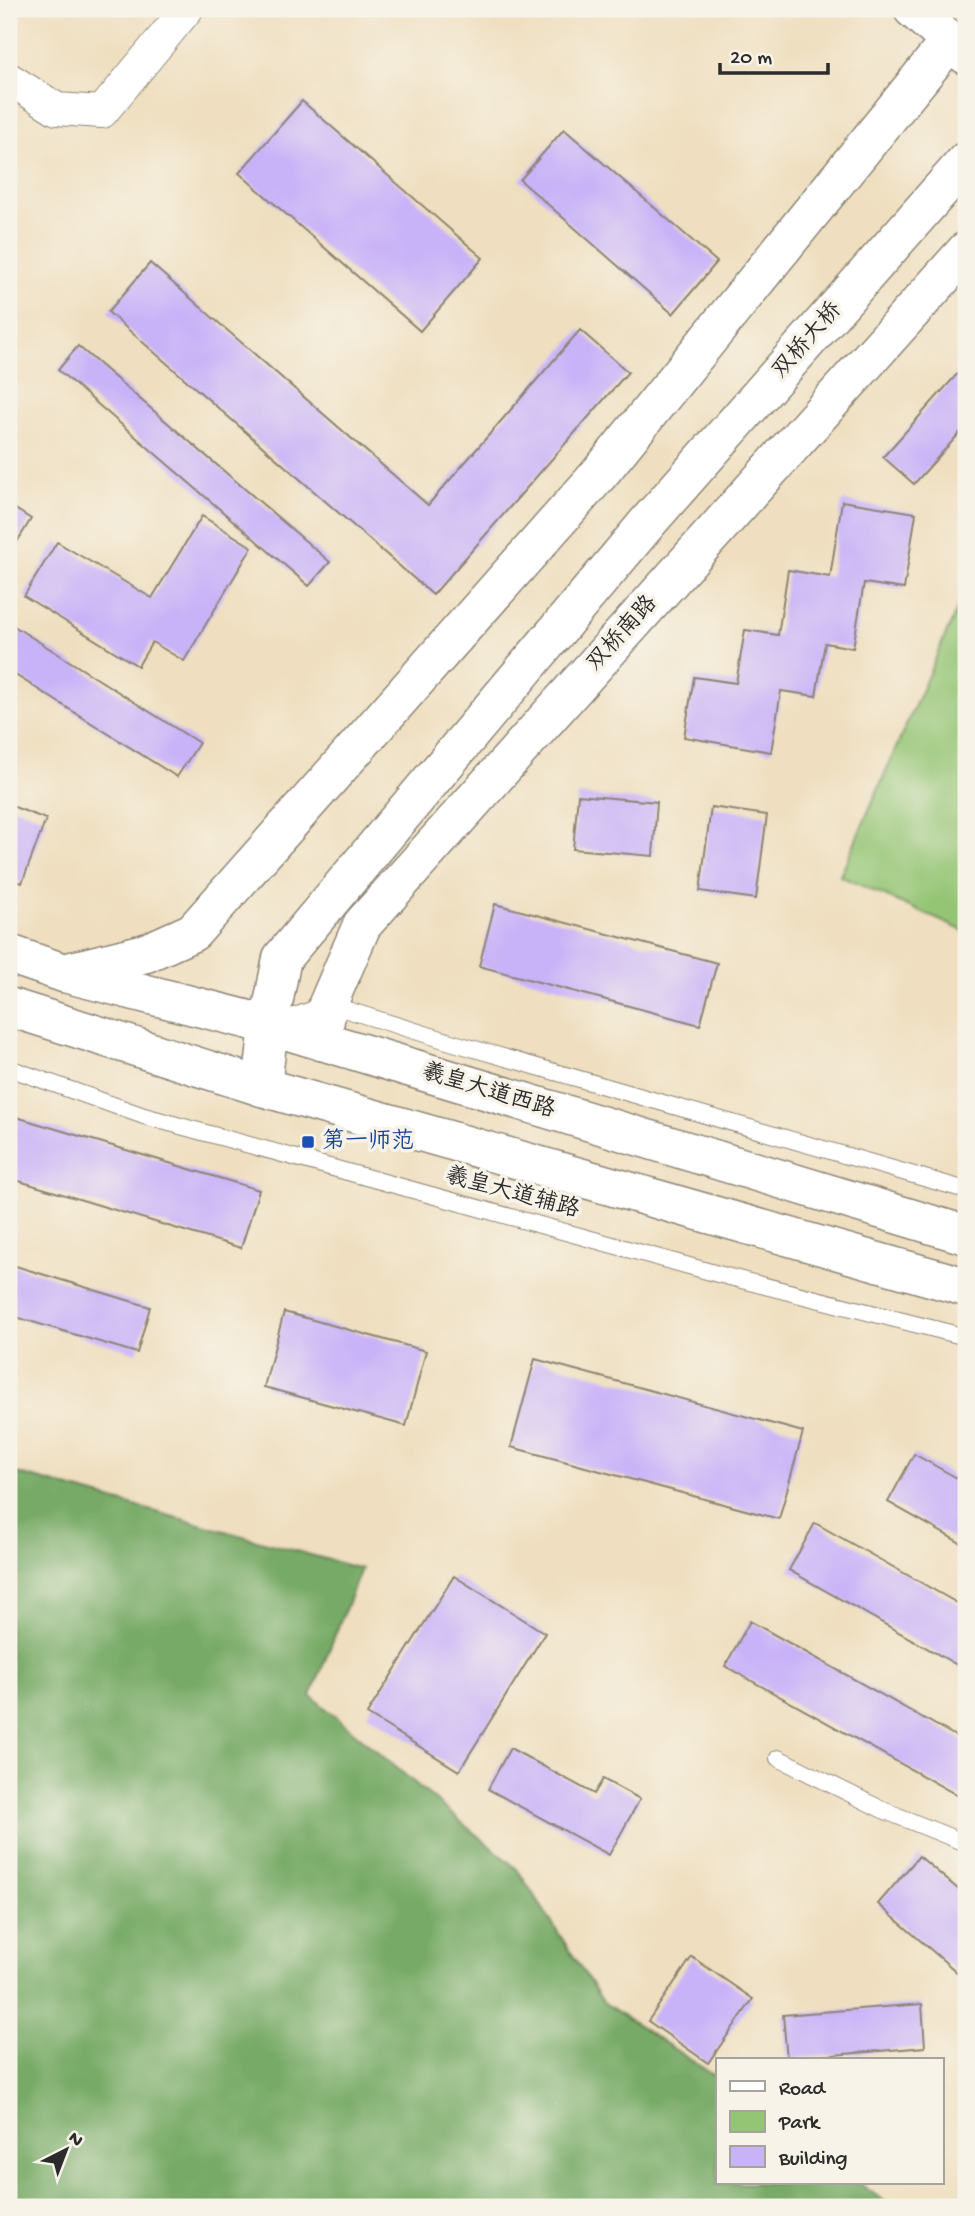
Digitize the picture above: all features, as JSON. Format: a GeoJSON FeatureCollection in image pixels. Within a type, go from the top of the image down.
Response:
{"type":"FeatureCollection","features":[{"type":"Feature","properties":{"kind":"main road"},"geometry":{"type":"LineString","coordinates":[[64,973],[146,953],[193,932],[600,473],[958,48],[913,9]]}},
{"type":"Feature","properties":{"kind":"main road","name":"双桥大桥"},"geometry":{"type":"LineString","coordinates":[[262,1087],[269,1025],[282,958],[649,521],[966,161]]}},
{"type":"Feature","properties":{"kind":"main road","name":"双桥南路"},"geometry":{"type":"LineString","coordinates":[[321,1041],[328,1004],[362,925],[966,251]]}},
{"type":"Feature","properties":{"kind":"main road","name":"羲皇大道西路"},"geometry":{"type":"LineString","coordinates":[[9,954],[64,973],[269,1025],[966,1235]]}},
{"type":"Feature","properties":{"kind":"main road"},"geometry":{"type":"LineString","coordinates":[[9,1007],[262,1087],[966,1287]]}},
{"type":"Feature","properties":{"kind":"street"},"geometry":{"type":"LineString","coordinates":[[9,79],[57,109],[102,112],[187,9]]}},
{"type":"Feature","properties":{"kind":"lane"},"geometry":{"type":"LineString","coordinates":[[269,1025],[328,1004],[454,1043],[966,1190]]}},
{"type":"Feature","properties":{"kind":"lane","name":"羲皇大道辅路"},"geometry":{"type":"LineString","coordinates":[[9,1068],[144,1116],[718,1274],[966,1337]]}},
{"type":"Feature","properties":{"kind":"lane"},"geometry":{"type":"LineString","coordinates":[[778,1758],[883,1810],[960,1841],[966,1839]]}},
{"type":"Feature","properties":{"kind":"green space"},"geometry":{"type":"Polygon","coordinates":[[[966,589],[966,932],[840,876],[966,589]]]}},
{"type":"Feature","properties":{"kind":"green space"},"geometry":{"type":"Polygon","coordinates":[[[9,1471],[361,1569],[311,1696],[517,1869],[603,2002],[716,2077],[716,2184],[860,2184],[892,2207],[9,2207],[9,1471]]]}},
{"type":"Feature","properties":{"kind":"building"},"geometry":{"type":"Polygon","coordinates":[[[302,101],[483,258],[420,331],[239,173],[302,101]]]}},
{"type":"Feature","properties":{"kind":"building"},"geometry":{"type":"Polygon","coordinates":[[[564,129],[717,262],[673,314],[520,180],[564,129]]]}},
{"type":"Feature","properties":{"kind":"building"},"geometry":{"type":"Polygon","coordinates":[[[150,263],[428,505],[580,330],[628,372],[433,595],[108,312],[150,263]]]}},
{"type":"Feature","properties":{"kind":"building"},"geometry":{"type":"Polygon","coordinates":[[[78,346],[330,562],[309,586],[58,370],[78,346]]]}},
{"type":"Feature","properties":{"kind":"building"},"geometry":{"type":"Polygon","coordinates":[[[966,364],[966,426],[914,484],[883,457],[966,364]]]}},
{"type":"Feature","properties":{"kind":"building"},"geometry":{"type":"Polygon","coordinates":[[[842,501],[916,513],[904,589],[864,583],[853,648],[825,643],[816,696],[781,691],[771,752],[684,737],[694,677],[736,683],[745,630],[778,635],[788,570],[830,577],[842,501]]]}},
{"type":"Feature","properties":{"kind":"building"},"geometry":{"type":"Polygon","coordinates":[[[9,505],[31,519],[9,555],[9,505]]]}},
{"type":"Feature","properties":{"kind":"building"},"geometry":{"type":"Polygon","coordinates":[[[202,516],[252,547],[184,661],[152,642],[138,666],[24,596],[57,542],[152,598],[202,516]]]}},
{"type":"Feature","properties":{"kind":"building"},"geometry":{"type":"Polygon","coordinates":[[[9,623],[199,743],[177,777],[9,671],[9,623]]]}},
{"type":"Feature","properties":{"kind":"building"},"geometry":{"type":"Polygon","coordinates":[[[578,795],[657,802],[653,856],[573,849],[578,795]]]}},
{"type":"Feature","properties":{"kind":"building"},"geometry":{"type":"Polygon","coordinates":[[[9,805],[46,819],[22,883],[9,878],[9,805]]]}},
{"type":"Feature","properties":{"kind":"building"},"geometry":{"type":"Polygon","coordinates":[[[711,807],[767,815],[756,899],[700,891],[711,807]]]}},
{"type":"Feature","properties":{"kind":"building"},"geometry":{"type":"Polygon","coordinates":[[[495,904],[717,963],[700,1025],[479,966],[495,904]]]}},
{"type":"Feature","properties":{"kind":"building"},"geometry":{"type":"Polygon","coordinates":[[[13,1116],[259,1190],[241,1248],[9,1178],[9,1131],[13,1116]]]}},
{"type":"Feature","properties":{"kind":"building"},"geometry":{"type":"Polygon","coordinates":[[[9,1264],[150,1307],[137,1353],[9,1315],[9,1264]]]}},
{"type":"Feature","properties":{"kind":"building"},"geometry":{"type":"Polygon","coordinates":[[[284,1312],[426,1351],[406,1426],[264,1387],[284,1312]]]}},
{"type":"Feature","properties":{"kind":"building"},"geometry":{"type":"Polygon","coordinates":[[[535,1359],[803,1432],[779,1519],[511,1447],[535,1359]]]}},
{"type":"Feature","properties":{"kind":"building"},"geometry":{"type":"Polygon","coordinates":[[[914,1454],[966,1483],[966,1546],[888,1502],[914,1454]]]}},
{"type":"Feature","properties":{"kind":"building"},"geometry":{"type":"Polygon","coordinates":[[[815,1523],[966,1608],[966,1670],[789,1570],[815,1523]]]}},
{"type":"Feature","properties":{"kind":"building"},"geometry":{"type":"Polygon","coordinates":[[[454,1576],[545,1633],[459,1771],[367,1714],[454,1576]]]}},
{"type":"Feature","properties":{"kind":"building"},"geometry":{"type":"Polygon","coordinates":[[[750,1621],[966,1742],[966,1800],[725,1666],[750,1621]]]}},
{"type":"Feature","properties":{"kind":"building"},"geometry":{"type":"Polygon","coordinates":[[[510,1748],[594,1794],[603,1779],[640,1799],[609,1855],[488,1789],[510,1748]]]}},
{"type":"Feature","properties":{"kind":"building"},"geometry":{"type":"Polygon","coordinates":[[[919,1856],[966,1896],[966,1980],[878,1904],[919,1856]]]}},
{"type":"Feature","properties":{"kind":"building"},"geometry":{"type":"Polygon","coordinates":[[[692,1957],[753,1999],[708,2063],[648,2021],[692,1957]]]}},
{"type":"Feature","properties":{"kind":"building"},"geometry":{"type":"Polygon","coordinates":[[[922,2004],[925,2047],[787,2058],[783,2015],[922,2004]]]}},
{"type":"Feature","properties":{"kind":"place","name":"第一师范"},"geometry":{"type":"Point","coordinates":[308,1142]}}]}
